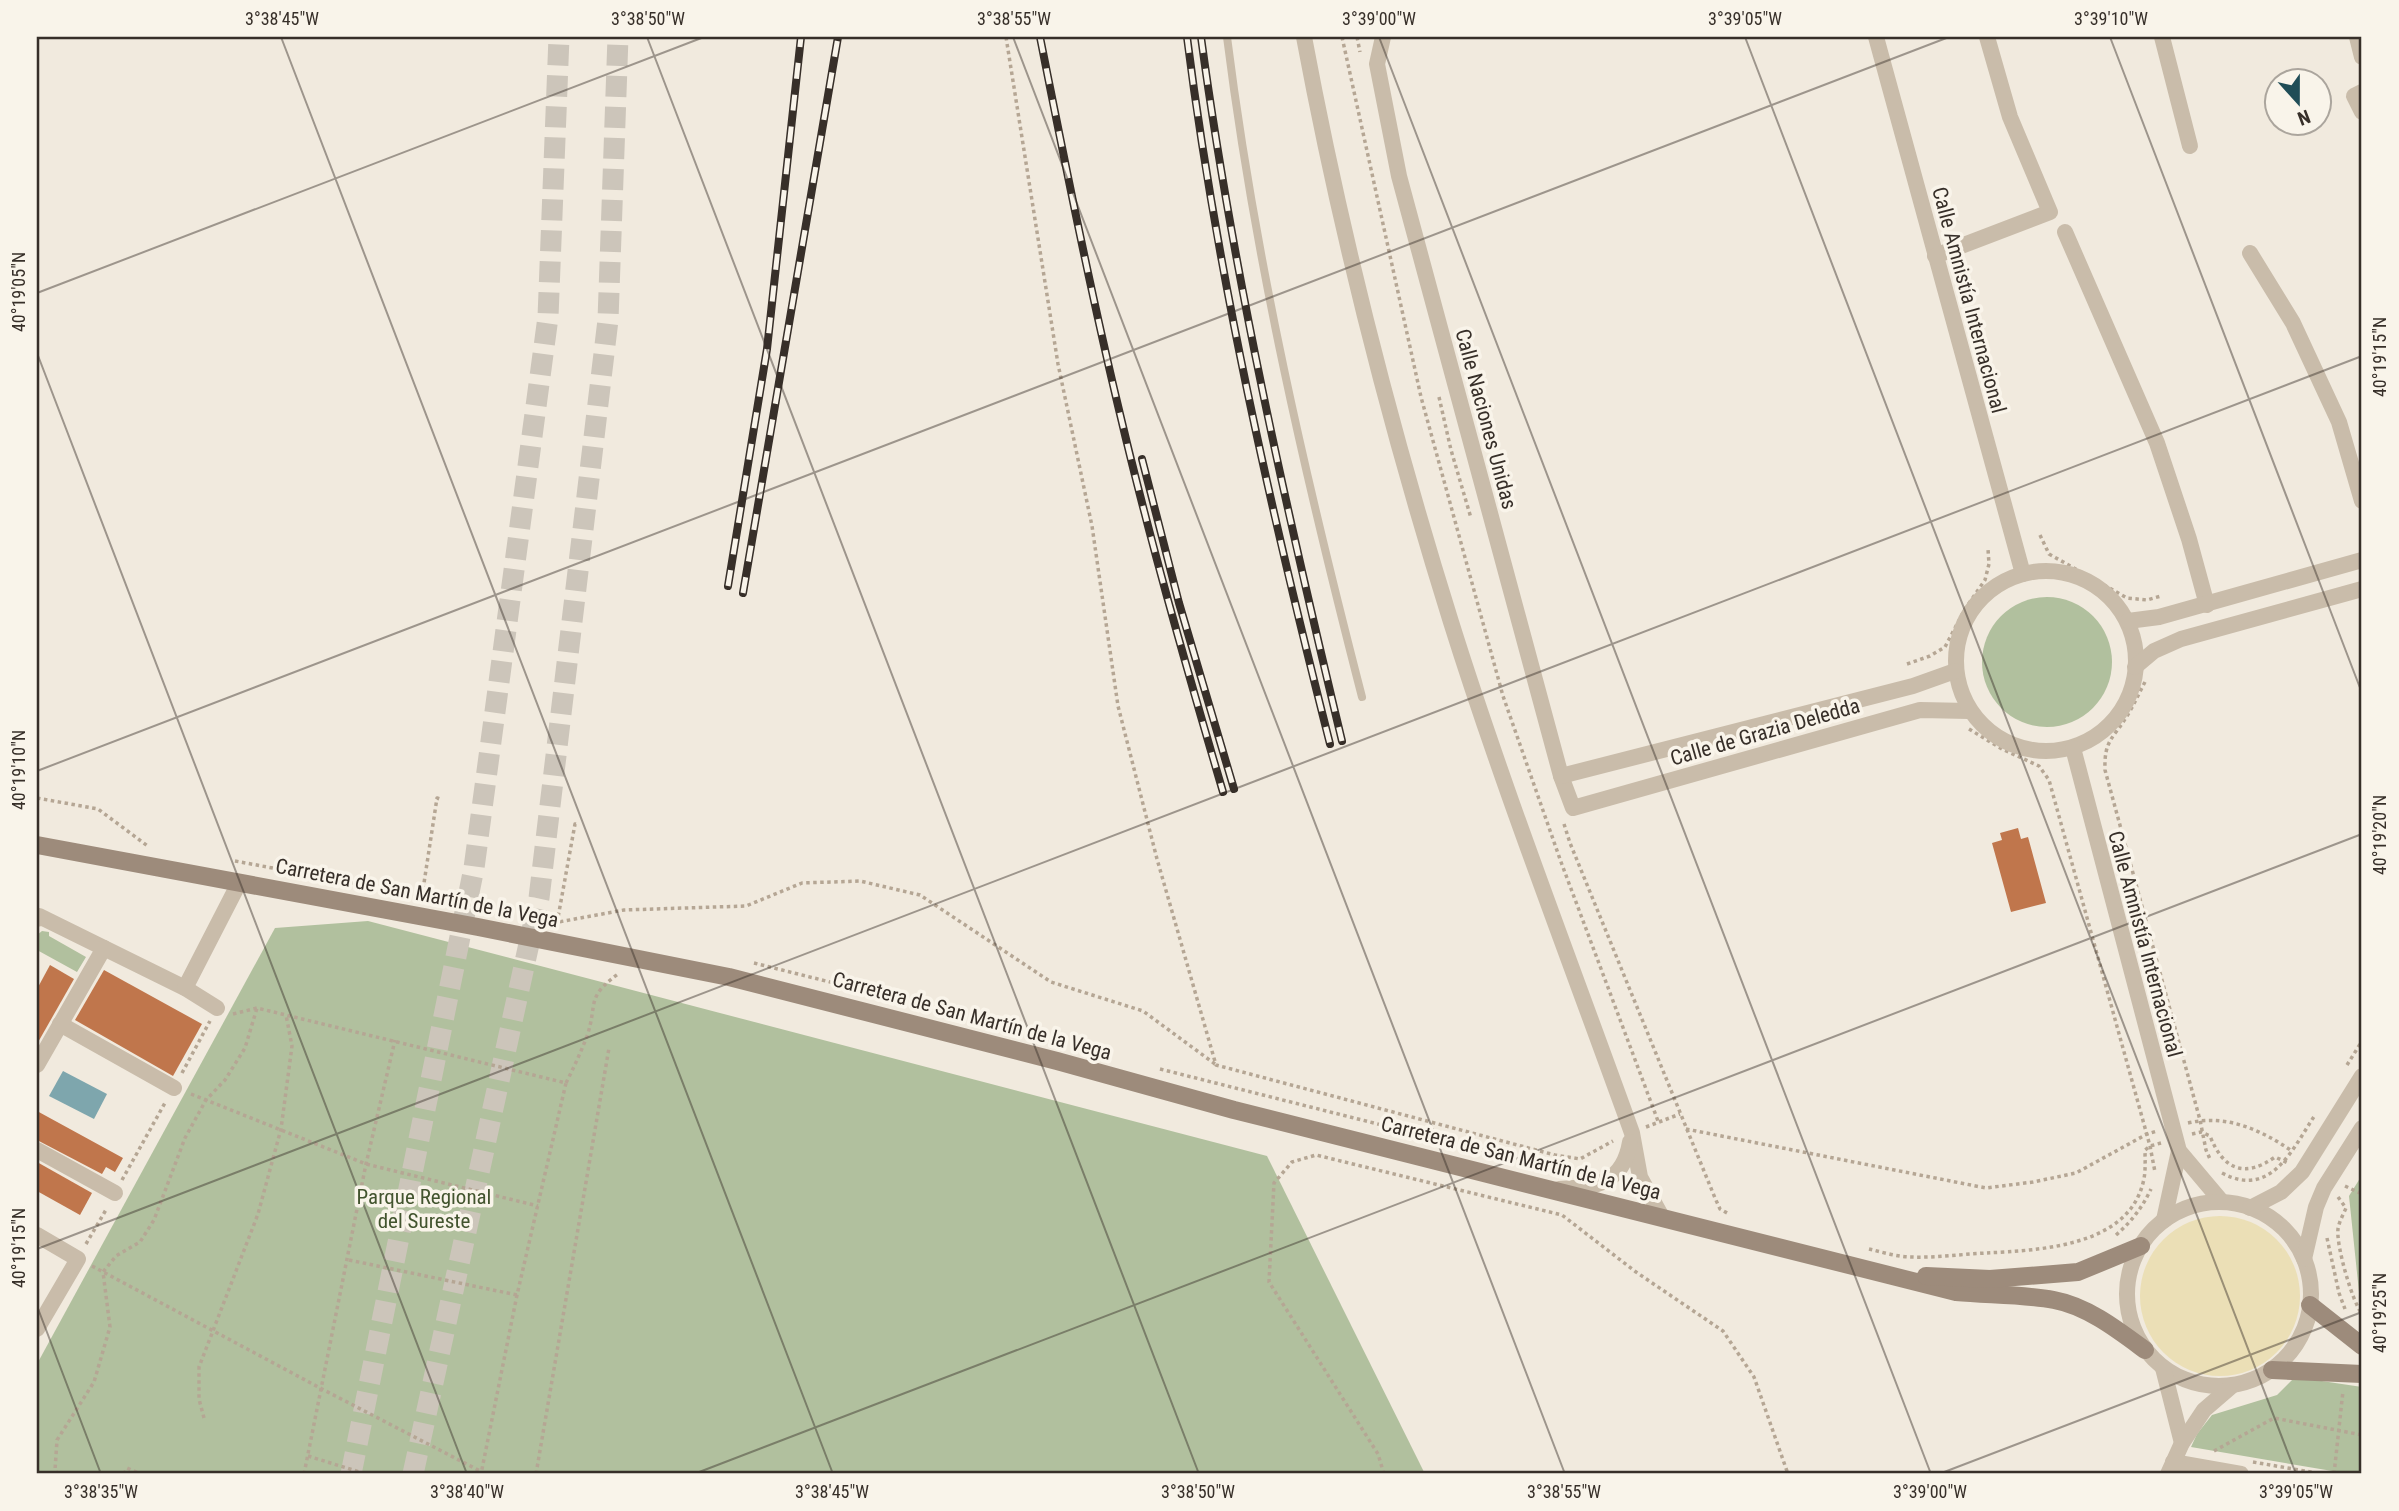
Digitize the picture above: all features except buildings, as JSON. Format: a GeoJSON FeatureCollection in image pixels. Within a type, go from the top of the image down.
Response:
{"type":"FeatureCollection","features":[{"type":"Feature","properties":{"kind":"street"},"geometry":{"type":"LineString","coordinates":[[1304,37],[1320,122],[1367,330],[1452,624],[1506,783],[1632,1132],[1640,1177],[1662,1217]]}},
{"type":"Feature","properties":{"kind":"street","name":"Calle Naciones Unidas"},"geometry":{"type":"LineString","coordinates":[[1383,37],[1377,64],[1399,176],[1561,776],[1573,808]]}},
{"type":"Feature","properties":{"kind":"street","name":"Calle Amnistía Internacional"},"geometry":{"type":"LineString","coordinates":[[1876,37],[2023,574]]}},
{"type":"Feature","properties":{"kind":"street"},"geometry":{"type":"LineString","coordinates":[[1935,256],[2050,212],[2010,117],[1987,37]]}},
{"type":"Feature","properties":{"kind":"street"},"geometry":{"type":"LineString","coordinates":[[2162,37],[2190,146]]}},
{"type":"Feature","properties":{"kind":"street"},"geometry":{"type":"LineString","coordinates":[[2357,37],[2362,57]]}},
{"type":"Feature","properties":{"kind":"street"},"geometry":{"type":"LineString","coordinates":[[2362,92],[2354,96],[2362,112]]}},
{"type":"Feature","properties":{"kind":"street"},"geometry":{"type":"LineString","coordinates":[[2065,232],[2157,443],[2189,539],[2207,605]]}},
{"type":"Feature","properties":{"kind":"street"},"geometry":{"type":"LineString","coordinates":[[2250,253],[2293,323],[2339,422],[2362,501]]}},
{"type":"Feature","properties":{"kind":"street"},"geometry":{"type":"LineString","coordinates":[[2128,621],[2159,617],[2207,605],[2362,560]]}},
{"type":"Feature","properties":{"kind":"street"},"geometry":{"type":"LineString","coordinates":[[2055,570],[2085,578],[2110,596],[2128,621],[2135,682],[2122,711],[2101,734],[2073,748],[2043,752],[2015,746],[1989,732],[1969,710],[1955,671],[1956,644],[1964,620],[1979,598],[2000,582],[2023,574],[2055,570]]}},
{"type":"Feature","properties":{"kind":"street"},"geometry":{"type":"LineString","coordinates":[[2135,667],[2154,651],[2181,639],[2362,589]]}},
{"type":"Feature","properties":{"kind":"street","name":"Calle de Grazia Deledda"},"geometry":{"type":"LineString","coordinates":[[1561,776],[1913,686],[1955,671]]}},
{"type":"Feature","properties":{"kind":"street","name":"Calle de Grazia Deledda"},"geometry":{"type":"LineString","coordinates":[[1573,808],[1920,710],[1969,710]]}},
{"type":"Feature","properties":{"kind":"street","name":"Calle Amnistía Internacional"},"geometry":{"type":"LineString","coordinates":[[2073,748],[2176,1139],[2222,1202]]}},
{"type":"Feature","properties":{"kind":"street","name":"Carretera de San Martín de la Vega"},"geometry":{"type":"LineString","coordinates":[[37,845],[419,916],[550,933],[639,959],[729,977],[1234,1110],[1956,1292],[2056,1300],[2114,1327],[2145,1350]]}},
{"type":"Feature","properties":{"kind":"street"},"geometry":{"type":"LineString","coordinates":[[185,988],[239,883]]}},
{"type":"Feature","properties":{"kind":"street"},"geometry":{"type":"LineString","coordinates":[[37,919],[39,916],[185,988],[217,1008]]}},
{"type":"Feature","properties":{"kind":"street"},"geometry":{"type":"LineString","coordinates":[[37,1065],[104,948]]}},
{"type":"Feature","properties":{"kind":"street"},"geometry":{"type":"LineString","coordinates":[[60,1024],[174,1088]]}},
{"type":"Feature","properties":{"kind":"street"},"geometry":{"type":"LineString","coordinates":[[2250,1208],[2281,1192],[2302,1172],[2362,1076]]}},
{"type":"Feature","properties":{"kind":"street"},"geometry":{"type":"LineString","coordinates":[[2304,1259],[2316,1207],[2331,1192],[2362,1128]]}},
{"type":"Feature","properties":{"kind":"street"},"geometry":{"type":"LineString","coordinates":[[1551,1189],[1586,1188],[1612,1178],[1625,1163],[1632,1132]]}},
{"type":"Feature","properties":{"kind":"street","name":"Calle Amnistía Internacional"},"geometry":{"type":"LineString","coordinates":[[2164,1220],[2176,1139]]}},
{"type":"Feature","properties":{"kind":"street"},"geometry":{"type":"LineString","coordinates":[[37,1150],[116,1193]]}},
{"type":"Feature","properties":{"kind":"street"},"geometry":{"type":"LineString","coordinates":[[2222,1202],[2250,1208],[2273,1219],[2291,1237],[2304,1259],[2310,1282],[2310,1305],[2304,1330],[2291,1352],[2272,1370],[2253,1380],[2233,1385],[2208,1386],[2185,1380],[2163,1368],[2145,1350],[2132,1325],[2126,1298],[2130,1271],[2141,1245],[2164,1220],[2194,1206],[2222,1202]]}},
{"type":"Feature","properties":{"kind":"street"},"geometry":{"type":"LineString","coordinates":[[37,1235],[78,1259],[39,1321]]}},
{"type":"Feature","properties":{"kind":"street","name":"Carretera de San Martín de la Vega"},"geometry":{"type":"LineString","coordinates":[[1886,1274],[1990,1279],[2078,1272],[2141,1245]]}},
{"type":"Feature","properties":{"kind":"street"},"geometry":{"type":"LineString","coordinates":[[2310,1305],[2362,1346]]}},
{"type":"Feature","properties":{"kind":"street"},"geometry":{"type":"LineString","coordinates":[[2163,1368],[2182,1443]]}},
{"type":"Feature","properties":{"kind":"street"},"geometry":{"type":"LineString","coordinates":[[2272,1370],[2362,1374]]}},
{"type":"Feature","properties":{"kind":"street"},"geometry":{"type":"LineString","coordinates":[[2233,1385],[2204,1410],[2182,1443],[2171,1468],[2244,1467]]}},
{"type":"Feature","properties":{"kind":"lane"},"geometry":{"type":"LineString","coordinates":[[1227,37],[1266,281],[1315,516],[1362,697]]}},
{"type":"Feature","properties":{"kind":"path"},"geometry":{"type":"LineString","coordinates":[[1006,37],[1058,364],[1092,526],[1118,706],[1157,859],[1216,1065]]}},
{"type":"Feature","properties":{"kind":"path"},"geometry":{"type":"LineString","coordinates":[[1342,37],[1421,397],[1503,696],[1561,862],[1659,1122]]}},
{"type":"Feature","properties":{"kind":"path"},"geometry":{"type":"LineString","coordinates":[[2040,535],[2049,554],[2127,598],[2147,600],[2169,594]]}},
{"type":"Feature","properties":{"kind":"path"},"geometry":{"type":"LineString","coordinates":[[1907,664],[1945,647],[1965,609],[1985,580],[1989,564],[1988,549]]}},
{"type":"Feature","properties":{"kind":"path"},"geometry":{"type":"LineString","coordinates":[[2151,676],[2144,682],[2125,719],[2108,741],[2104,757],[2105,770],[2201,1132],[2212,1162]]}},
{"type":"Feature","properties":{"kind":"path"},"geometry":{"type":"LineString","coordinates":[[1961,726],[2039,766],[2049,780],[2147,1134],[2155,1175]]}},
{"type":"Feature","properties":{"kind":"path"},"geometry":{"type":"LineString","coordinates":[[37,798],[98,809],[149,846]]}},
{"type":"Feature","properties":{"kind":"path"},"geometry":{"type":"LineString","coordinates":[[419,916],[437,798],[440,799]]}},
{"type":"Feature","properties":{"kind":"path"},"geometry":{"type":"LineString","coordinates":[[550,933],[557,922],[575,824],[578,825]]}},
{"type":"Feature","properties":{"kind":"path"},"geometry":{"type":"LineString","coordinates":[[550,933],[557,922],[624,910],[746,906],[802,883],[860,881],[920,895],[1051,982],[1143,1011],[1216,1065],[1555,1155],[1580,1159],[1616,1139]]}},
{"type":"Feature","properties":{"kind":"path"},"geometry":{"type":"LineString","coordinates":[[566,1083],[257,1008],[233,1014],[217,1008],[78,1259],[482,1473],[517,1295],[566,1083],[588,1033],[593,1001],[601,986],[639,959]]}},
{"type":"Feature","properties":{"kind":"path"},"geometry":{"type":"LineString","coordinates":[[58,1474],[55,1470],[57,1440],[94,1382],[110,1327],[103,1272],[116,1256],[140,1242],[154,1220],[185,1138],[206,1100],[225,1080],[245,1048],[257,1008]]}},
{"type":"Feature","properties":{"kind":"path"},"geometry":{"type":"LineString","coordinates":[[204,1418],[200,1399],[199,1367],[258,1214],[281,1129],[292,1046],[286,1015]]}},
{"type":"Feature","properties":{"kind":"path"},"geometry":{"type":"LineString","coordinates":[[304,1474],[349,1260],[366,1164],[395,1040]]}},
{"type":"Feature","properties":{"kind":"path"},"geometry":{"type":"LineString","coordinates":[[2341,1074],[2362,1041]]}},
{"type":"Feature","properties":{"kind":"path"},"geometry":{"type":"LineString","coordinates":[[536,1474],[609,1048]]}},
{"type":"Feature","properties":{"kind":"path"},"geometry":{"type":"LineString","coordinates":[[174,1088],[366,1164],[538,1206]]}},
{"type":"Feature","properties":{"kind":"path"},"geometry":{"type":"LineString","coordinates":[[2218,1168],[2224,1174],[2242,1180],[2260,1180],[2274,1172],[2292,1151],[2320,1107]]}},
{"type":"Feature","properties":{"kind":"path"},"geometry":{"type":"LineString","coordinates":[[1680,1114],[1720,1209],[1734,1216]]}},
{"type":"Feature","properties":{"kind":"path"},"geometry":{"type":"LineString","coordinates":[[1686,1129],[1986,1188],[2076,1173],[2147,1134],[2176,1139],[2200,1121],[2239,1123],[2271,1137],[2292,1151]]}},
{"type":"Feature","properties":{"kind":"path"},"geometry":{"type":"LineString","coordinates":[[1909,1257],[2030,1250],[2092,1237],[2110,1227],[2136,1198],[2143,1185],[2146,1150],[2150,1146],[2201,1132],[2210,1136],[2216,1151],[2225,1162],[2234,1167],[2250,1170],[2275,1157],[2285,1160],[2302,1172]]}},
{"type":"Feature","properties":{"kind":"path"},"geometry":{"type":"LineString","coordinates":[[1384,1474],[1378,1454],[1269,1282],[1274,1183],[1292,1162],[1316,1155],[1562,1215],[1636,1272],[1723,1331],[1754,1377],[1788,1474]]}},
{"type":"Feature","properties":{"kind":"path"},"geometry":{"type":"LineString","coordinates":[[2345,1186],[2351,1177]]}},
{"type":"Feature","properties":{"kind":"path"},"geometry":{"type":"LineString","coordinates":[[2110,1240],[2128,1225],[2144,1205],[2154,1184]]}},
{"type":"Feature","properties":{"kind":"path"},"geometry":{"type":"LineString","coordinates":[[2331,1192],[2333,1208]]}},
{"type":"Feature","properties":{"kind":"path"},"geometry":{"type":"LineString","coordinates":[[2331,1192],[2346,1208],[2338,1228],[2339,1245],[2349,1287],[2362,1314]]}},
{"type":"Feature","properties":{"kind":"path"},"geometry":{"type":"LineString","coordinates":[[2328,1229],[2327,1239],[2339,1293],[2347,1314]]}},
{"type":"Feature","properties":{"kind":"path"},"geometry":{"type":"LineString","coordinates":[[1859,1247],[1954,1262]]}},
{"type":"Feature","properties":{"kind":"path"},"geometry":{"type":"LineString","coordinates":[[349,1260],[517,1295]]}},
{"type":"Feature","properties":{"kind":"path"},"geometry":{"type":"LineString","coordinates":[[2334,1474],[2343,1391]]}},
{"type":"Feature","properties":{"kind":"path"},"geometry":{"type":"LineString","coordinates":[[2222,1456],[2209,1454],[2274,1418],[2362,1435]]}},
{"type":"Feature","properties":{"kind":"path"},"geometry":{"type":"LineString","coordinates":[[308,1456],[366,1474]]}},
{"type":"Feature","properties":{"kind":"path"},"geometry":{"type":"LineString","coordinates":[[2244,1467],[2322,1474]]}},
{"type":"Feature","properties":{"kind":"path"},"geometry":{"type":"LineString","coordinates":[[124,1474],[127,1468],[141,1474]]}},
{"type":"Feature","properties":{"kind":"green space"},"geometry":{"type":"Polygon","coordinates":[[[2047,597],[2072,602],[2093,616],[2107,637],[2112,662],[2107,687],[2093,708],[2072,722],[2047,727],[2022,722],[2001,708],[1987,687],[1982,662],[1987,637],[2001,616],[2022,602],[2047,597]]]}},
{"type":"Feature","properties":{"kind":"green space","name":"Parque Regional del Sureste"},"geometry":{"type":"Polygon","coordinates":[[[368,921],[1267,1156],[1425,1474],[37,1474],[37,1364],[275,928],[368,921]]]}},
{"type":"Feature","properties":{"kind":"green space"},"geometry":{"type":"Polygon","coordinates":[[[42,931],[49,932],[49,936],[86,957],[77,972],[37,950],[37,935],[42,931]]]}},
{"type":"Feature","properties":{"kind":"green space"},"geometry":{"type":"Polygon","coordinates":[[[2362,1175],[2362,1295],[2359,1292],[2349,1196],[2362,1175]]]}},
{"type":"Feature","properties":{"kind":"green space"},"geometry":{"type":"Polygon","coordinates":[[[2295,1377],[2362,1387],[2362,1474],[2191,1447],[2197,1434],[2212,1415],[2277,1395],[2295,1377]]]}},
{"type":"Feature","properties":{"kind":"sand"},"geometry":{"type":"Polygon","coordinates":[[[2220,1216],[2250,1223],[2276,1240],[2293,1266],[2300,1296],[2293,1326],[2276,1352],[2250,1369],[2220,1376],[2190,1369],[2164,1352],[2147,1326],[2140,1296],[2147,1266],[2164,1240],[2190,1223],[2220,1216]]]}},
{"type":"Feature","properties":{"kind":"water"},"geometry":{"type":"Polygon","coordinates":[[[63,1071],[107,1094],[94,1119],[49,1096],[63,1071]]]}},
{"type":"Feature","properties":{"kind":"tunnel"},"geometry":{"type":"LineString","coordinates":[[351,1474],[474,868],[548,317],[559,37]]}},
{"type":"Feature","properties":{"kind":"tunnel"},"geometry":{"type":"LineString","coordinates":[[413,1474],[539,898],[608,320],[618,37]]}},
{"type":"Feature","properties":{"kind":"railway"},"geometry":{"type":"LineString","coordinates":[[728,586],[767,349],[801,37]]}},
{"type":"Feature","properties":{"kind":"railway"},"geometry":{"type":"LineString","coordinates":[[743,593],[838,37]]}},
{"type":"Feature","properties":{"kind":"railway"},"geometry":{"type":"LineString","coordinates":[[1040,37],[1088,273],[1132,462],[1223,792]]}},
{"type":"Feature","properties":{"kind":"railway"},"geometry":{"type":"LineString","coordinates":[[1187,37],[1199,126],[1230,304],[1267,481],[1330,744]]}},
{"type":"Feature","properties":{"kind":"railway"},"geometry":{"type":"LineString","coordinates":[[1201,37],[1229,214],[1262,391],[1342,741]]}},
{"type":"Feature","properties":{"kind":"railway"},"geometry":{"type":"LineString","coordinates":[[1142,459],[1179,603],[1234,789]]}}]}
